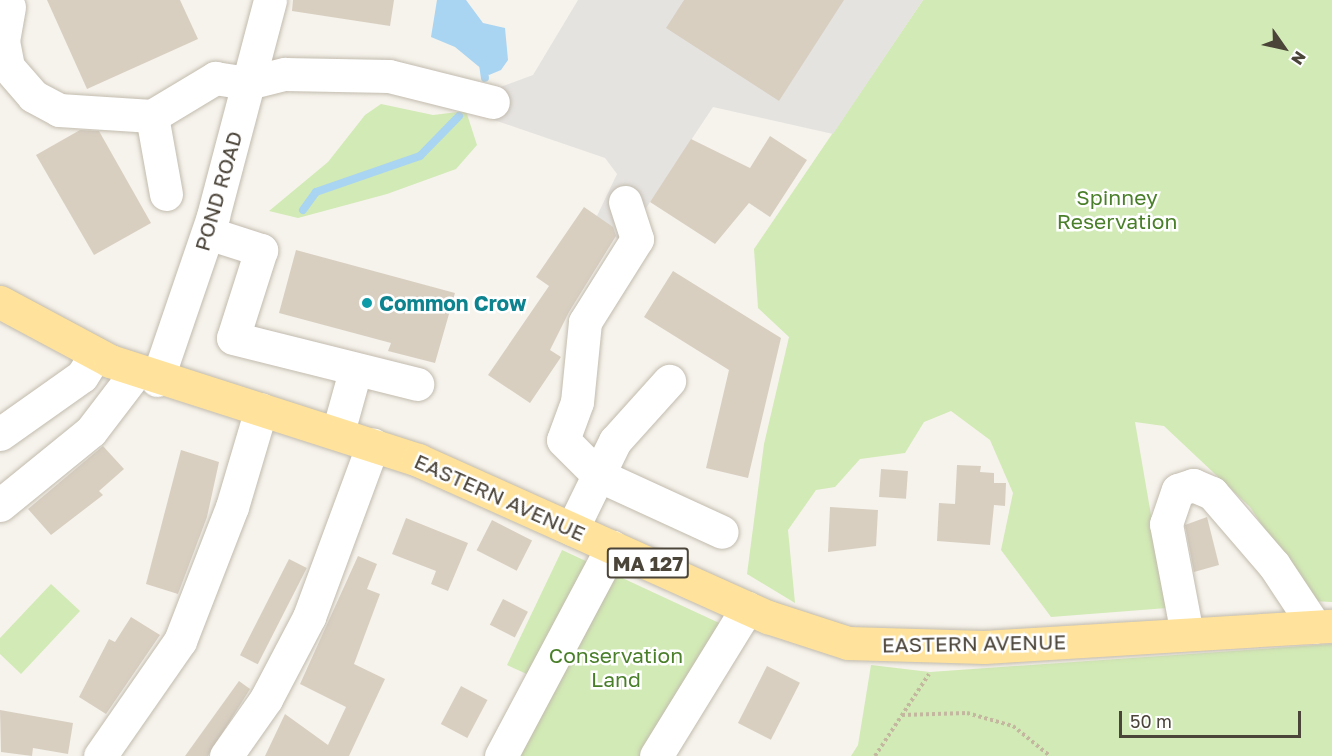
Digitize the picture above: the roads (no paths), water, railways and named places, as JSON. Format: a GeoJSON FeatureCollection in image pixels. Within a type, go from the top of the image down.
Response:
{"type":"FeatureCollection","features":[{"type":"Feature","properties":{"kind":"main road","name":"EASTERN AVENUE"},"geometry":{"type":"LineString","coordinates":[[0,302],[96,354],[147,376],[373,444],[572,529],[747,608],[848,643],[946,647],[1323,627]]}},
{"type":"Feature","properties":{"kind":"street","name":"POND ROAD"},"geometry":{"type":"LineString","coordinates":[[0,505],[91,430],[147,376],[207,233],[270,0]]}},
{"type":"Feature","properties":{"kind":"street"},"geometry":{"type":"LineString","coordinates":[[9,7],[3,41],[8,67],[33,96],[59,110],[152,116],[215,78],[249,83],[285,74],[388,76],[494,102]]}},
{"type":"Feature","properties":{"kind":"street"},"geometry":{"type":"LineString","coordinates":[[152,116],[166,194]]}},
{"type":"Feature","properties":{"kind":"street"},"geometry":{"type":"LineString","coordinates":[[625,202],[637,239],[585,322],[577,402],[563,440],[598,475],[722,532]]}},
{"type":"Feature","properties":{"kind":"street"},"geometry":{"type":"LineString","coordinates":[[207,233],[261,250],[233,338],[355,371],[417,384]]}},
{"type":"Feature","properties":{"kind":"street"},"geometry":{"type":"LineString","coordinates":[[0,434],[82,376],[96,354]]}},
{"type":"Feature","properties":{"kind":"street"},"geometry":{"type":"LineString","coordinates":[[338,432],[355,371]]}},
{"type":"Feature","properties":{"kind":"street"},"geometry":{"type":"LineString","coordinates":[[572,529],[615,441],[669,381]]}},
{"type":"Feature","properties":{"kind":"street"},"geometry":{"type":"LineString","coordinates":[[100,756],[180,641],[232,507],[261,409]]}},
{"type":"Feature","properties":{"kind":"street"},"geometry":{"type":"LineString","coordinates":[[226,756],[266,699],[309,617],[373,444]]}},
{"type":"Feature","properties":{"kind":"street"},"geometry":{"type":"LineString","coordinates":[[1187,634],[1167,516],[1178,490],[1193,485],[1212,492],[1323,627]]}},
{"type":"Feature","properties":{"kind":"street"},"geometry":{"type":"LineString","coordinates":[[501,756],[612,547]]}},
{"type":"Feature","properties":{"kind":"street"},"geometry":{"type":"LineString","coordinates":[[656,756],[747,608]]}},
{"type":"Feature","properties":{"kind":"water"},"geometry":{"type":"Polygon","coordinates":[[[437,0],[466,0],[483,23],[505,28],[508,60],[501,70],[489,75],[455,47],[431,37],[437,0]]]}},
{"type":"Feature","properties":{"kind":"waterway"},"geometry":{"type":"LineString","coordinates":[[483,64],[485,78]]}},
{"type":"Feature","properties":{"kind":"waterway"},"geometry":{"type":"LineString","coordinates":[[303,210],[316,192],[420,156],[459,116]]}},
{"type":"Feature","properties":{"kind":"place","name":"Common Crow"},"geometry":{"type":"Point","coordinates":[367,303]}},
{"type":"Feature","properties":{"kind":"park label","name":"Spinney Reservation"},"geometry":{"type":"Point","coordinates":[1117,209]}},
{"type":"Feature","properties":{"kind":"park label","name":"Conservation Land"},"geometry":{"type":"Point","coordinates":[616,667]}}]}
